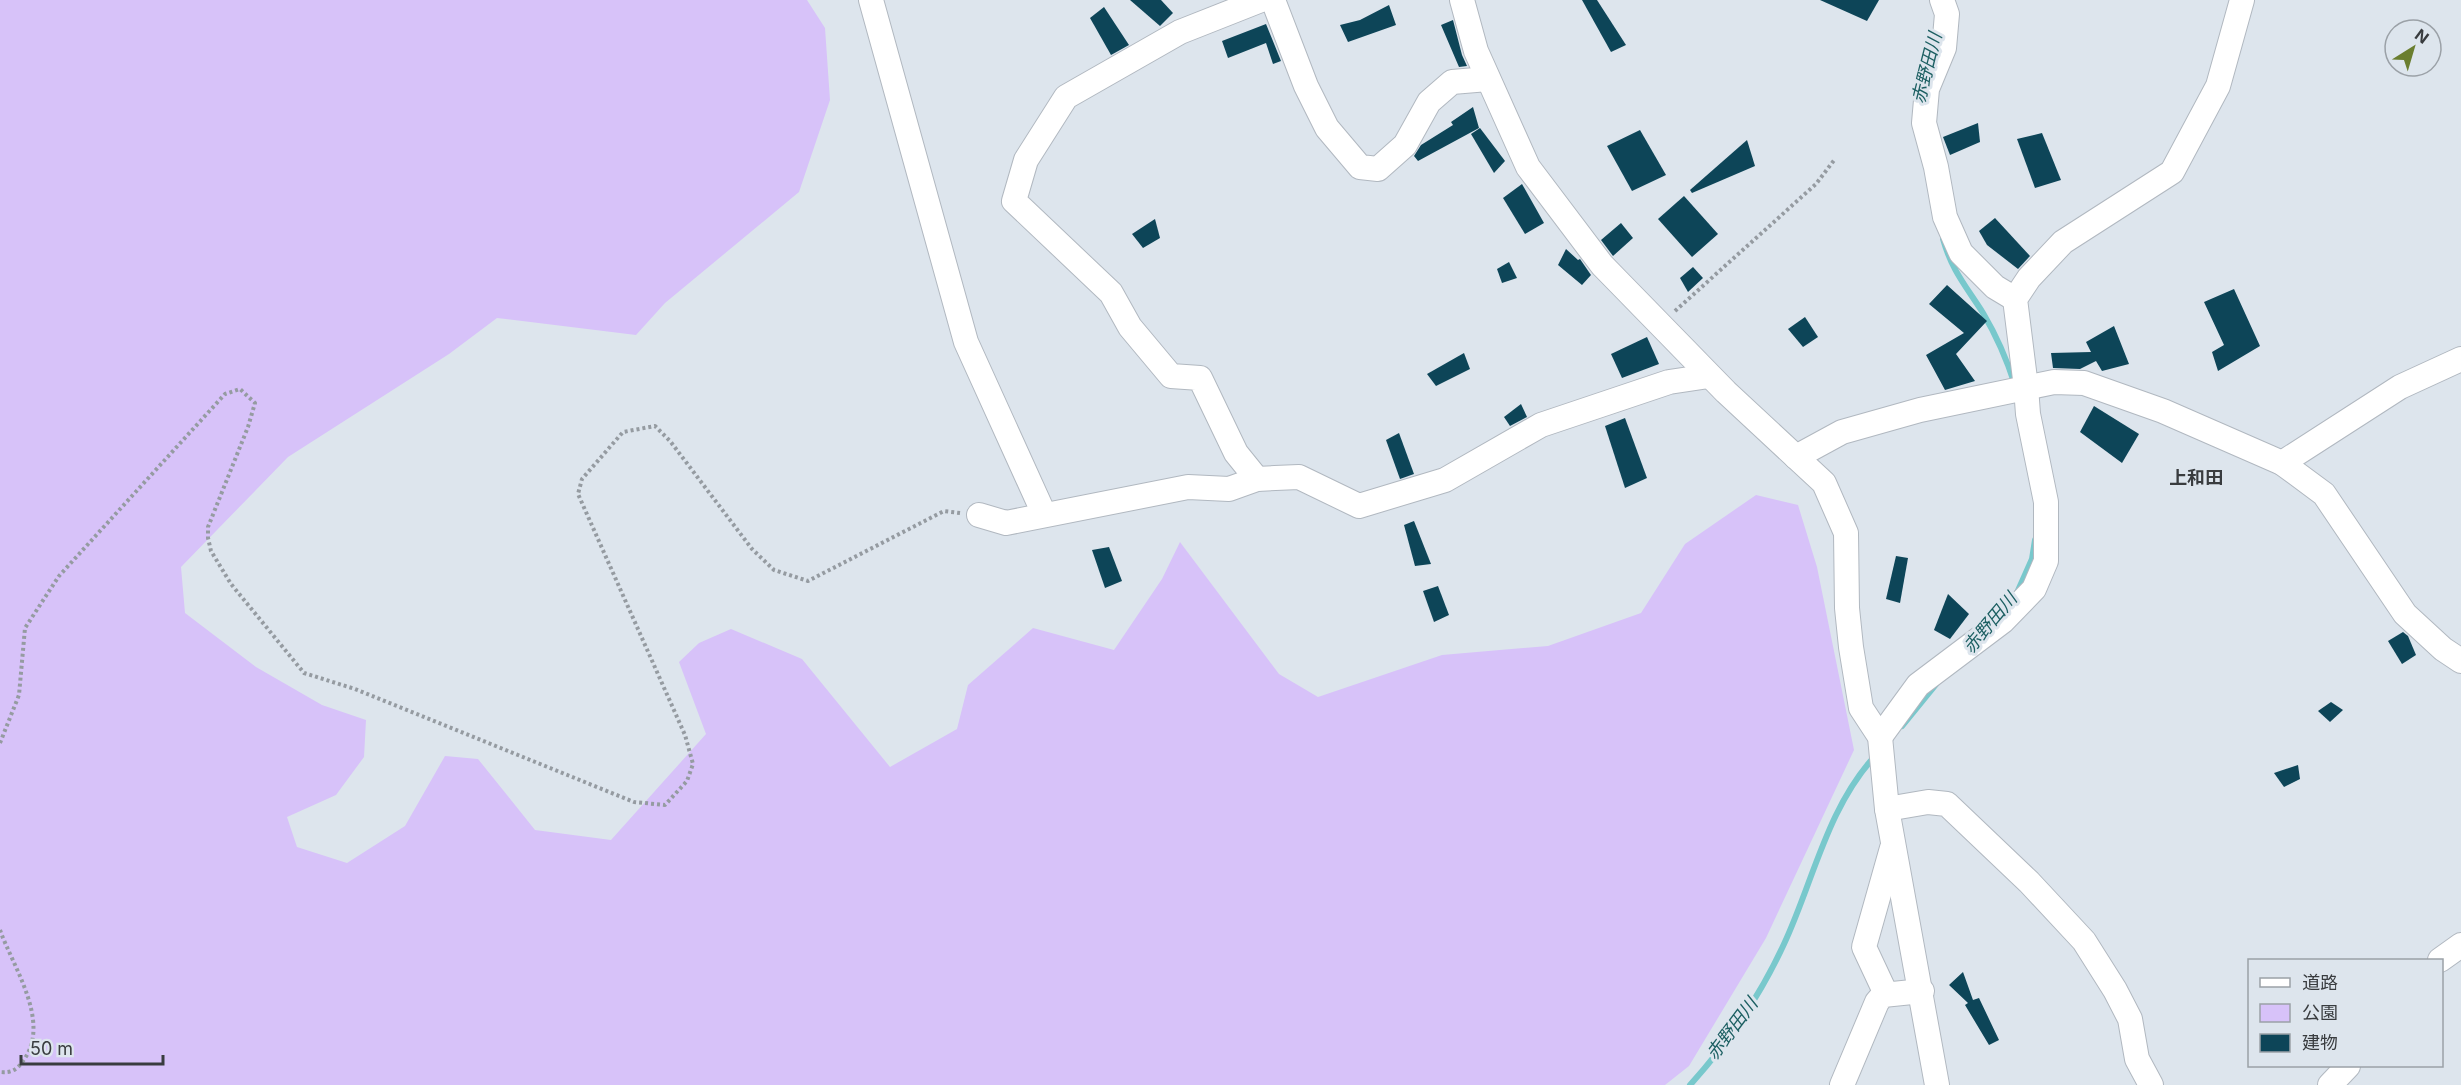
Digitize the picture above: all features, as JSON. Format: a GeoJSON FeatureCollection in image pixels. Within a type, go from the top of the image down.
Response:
{"type":"FeatureCollection","features":[{"type":"Feature","properties":{"kind":"street"},"geometry":{"type":"LineString","coordinates":[[872,0],[966,342],[1044,514]]}},
{"type":"Feature","properties":{"kind":"street"},"geometry":{"type":"LineString","coordinates":[[1257,479],[1236,453],[1200,378],[1171,376],[1130,327],[1112,293],[1014,201],[1026,160],[1066,97],[1180,32],[1262,0]]}},
{"type":"Feature","properties":{"kind":"street"},"geometry":{"type":"LineString","coordinates":[[1273,0],[1306,86],[1327,128],[1360,167],[1378,169],[1405,145],[1429,102],[1452,82],[1488,79]]}},
{"type":"Feature","properties":{"kind":"street"},"geometry":{"type":"LineString","coordinates":[[1462,0],[1476,51],[1528,167],[1602,265],[1709,376],[1824,483],[1846,532],[1847,608],[1852,657],[1861,708],[1880,737],[1887,809],[1922,991],[1937,1085]]}},
{"type":"Feature","properties":{"kind":"street"},"geometry":{"type":"LineString","coordinates":[[1942,0],[1947,14],[1944,48],[1928,89],[1924,123],[1938,177],[1945,217],[1961,253],[1995,287],[2015,299]]}},
{"type":"Feature","properties":{"kind":"street"},"geometry":{"type":"LineString","coordinates":[[1880,737],[1918,685],[2003,621],[2034,589],[2046,561],[2046,502],[2028,414],[2015,299],[2029,278],[2063,242],[2172,172],[2218,86],[2242,0]]}},
{"type":"Feature","properties":{"kind":"street"},"geometry":{"type":"LineString","coordinates":[[2282,463],[2400,387],[2461,359]]}},
{"type":"Feature","properties":{"kind":"street"},"geometry":{"type":"LineString","coordinates":[[979,515],[1006,523],[1188,487],[1229,489],[1257,479],[1299,477],[1359,506],[1445,480],[1541,424],[1669,382],[1709,376]]}},
{"type":"Feature","properties":{"kind":"street"},"geometry":{"type":"LineString","coordinates":[[1796,457],[1842,432],[1920,410],[2054,382],[2084,383],[2163,411],[2282,463],[2324,494],[2405,614],[2443,649],[2461,661]]}},
{"type":"Feature","properties":{"kind":"street"},"geometry":{"type":"LineString","coordinates":[[1887,809],[1928,802],[1947,804],[2029,882],[2084,941],[2115,990],[2130,1019],[2137,1059],[2151,1085]]}},
{"type":"Feature","properties":{"kind":"street"},"geometry":{"type":"LineString","coordinates":[[1886,994],[1864,947],[1893,843]]}},
{"type":"Feature","properties":{"kind":"street"},"geometry":{"type":"LineString","coordinates":[[2441,959],[2461,945]]}},
{"type":"Feature","properties":{"kind":"street"},"geometry":{"type":"LineString","coordinates":[[1842,1085],[1877,1002],[1886,994],[1922,991]]}},
{"type":"Feature","properties":{"kind":"street"},"geometry":{"type":"LineString","coordinates":[[2330,1085],[2346,1067]]}},
{"type":"Feature","properties":{"kind":"path"},"geometry":{"type":"LineString","coordinates":[[1659,325],[1816,184],[1835,159]]}},
{"type":"Feature","properties":{"kind":"path"},"geometry":{"type":"LineString","coordinates":[[0,742],[19,695],[25,628],[30,618],[59,576],[225,394],[240,389],[255,403],[248,427],[208,527],[208,538],[211,551],[231,584],[304,673],[355,689],[634,802],[665,804],[687,781],[693,764],[685,735],[578,494],[582,479],[622,432],[655,426],[670,441],[752,549],[774,570],[808,581],[944,511],[979,515]]}},
{"type":"Feature","properties":{"kind":"path"},"geometry":{"type":"LineString","coordinates":[[0,930],[30,998],[33,1044],[20,1066],[10,1072],[0,1072]]}},
{"type":"Feature","properties":{"kind":"green space"},"geometry":{"type":"Polygon","coordinates":[[[0,0],[807,0],[825,28],[830,100],[799,192],[665,303],[636,335],[497,318],[449,354],[288,457],[181,567],[185,613],[256,667],[322,705],[366,720],[364,757],[336,795],[287,817],[297,847],[347,863],[405,826],[445,756],[478,759],[535,830],[611,840],[706,734],[679,662],[699,643],[731,629],[802,659],[890,767],[957,729],[968,685],[1033,628],[1114,650],[1162,579],[1180,542],[1279,674],[1318,697],[1442,655],[1548,646],[1641,613],[1685,544],[1756,495],[1798,505],[1817,567],[1854,750],[1766,938],[1689,1066],[1665,1085],[0,1085],[0,0]]]}},
{"type":"Feature","properties":{"kind":"building"},"geometry":{"type":"Polygon","coordinates":[[[1130,0],[1161,0],[1173,13],[1160,26],[1130,0]]]}},
{"type":"Feature","properties":{"kind":"building"},"geometry":{"type":"Polygon","coordinates":[[[1582,0],[1597,0],[1626,45],[1611,52],[1582,0]]]}},
{"type":"Feature","properties":{"kind":"building"},"geometry":{"type":"Polygon","coordinates":[[[1820,0],[1879,0],[1867,21],[1820,0]]]}},
{"type":"Feature","properties":{"kind":"building"},"geometry":{"type":"Polygon","coordinates":[[[1389,5],[1396,25],[1348,42],[1340,25],[1360,20],[1389,5]]]}},
{"type":"Feature","properties":{"kind":"building"},"geometry":{"type":"Polygon","coordinates":[[[1104,7],[1129,45],[1111,55],[1090,18],[1104,7]]]}},
{"type":"Feature","properties":{"kind":"building"},"geometry":{"type":"Polygon","coordinates":[[[1453,20],[1467,66],[1459,67],[1441,25],[1453,20]]]}},
{"type":"Feature","properties":{"kind":"building"},"geometry":{"type":"Polygon","coordinates":[[[1266,24],[1281,61],[1273,64],[1266,43],[1228,58],[1222,41],[1266,24]]]}},
{"type":"Feature","properties":{"kind":"building"},"geometry":{"type":"Polygon","coordinates":[[[1473,107],[1479,128],[1418,161],[1414,156],[1421,145],[1453,125],[1451,122],[1473,107]]]}},
{"type":"Feature","properties":{"kind":"building"},"geometry":{"type":"Polygon","coordinates":[[[1978,123],[1980,142],[1950,155],[1943,137],[1978,123]]]}},
{"type":"Feature","properties":{"kind":"building"},"geometry":{"type":"Polygon","coordinates":[[[1480,128],[1505,161],[1494,173],[1471,134],[1480,128]]]}},
{"type":"Feature","properties":{"kind":"building"},"geometry":{"type":"Polygon","coordinates":[[[1640,130],[1666,175],[1632,191],[1607,146],[1640,130]]]}},
{"type":"Feature","properties":{"kind":"building"},"geometry":{"type":"Polygon","coordinates":[[[2042,133],[2061,180],[2035,188],[2017,139],[2042,133]]]}},
{"type":"Feature","properties":{"kind":"building"},"geometry":{"type":"Polygon","coordinates":[[[1747,140],[1755,166],[1692,193],[1690,190],[1747,140]]]}},
{"type":"Feature","properties":{"kind":"building"},"geometry":{"type":"Polygon","coordinates":[[[1522,184],[1544,223],[1525,234],[1503,198],[1522,184]]]}},
{"type":"Feature","properties":{"kind":"building"},"geometry":{"type":"Polygon","coordinates":[[[1684,196],[1718,234],[1692,257],[1658,219],[1684,196]]]}},
{"type":"Feature","properties":{"kind":"building"},"geometry":{"type":"Polygon","coordinates":[[[1995,218],[2030,256],[2018,269],[1987,245],[1979,231],[1995,218]]]}},
{"type":"Feature","properties":{"kind":"building"},"geometry":{"type":"Polygon","coordinates":[[[1155,219],[1160,238],[1143,248],[1132,234],[1155,219]]]}},
{"type":"Feature","properties":{"kind":"building"},"geometry":{"type":"Polygon","coordinates":[[[1621,223],[1633,238],[1613,256],[1601,240],[1621,223]]]}},
{"type":"Feature","properties":{"kind":"building"},"geometry":{"type":"Polygon","coordinates":[[[1566,249],[1578,260],[1580,259],[1591,275],[1582,285],[1558,265],[1566,249]]]}},
{"type":"Feature","properties":{"kind":"building"},"geometry":{"type":"Polygon","coordinates":[[[1509,262],[1517,278],[1502,283],[1497,269],[1509,262]]]}},
{"type":"Feature","properties":{"kind":"building"},"geometry":{"type":"Polygon","coordinates":[[[1693,267],[1703,278],[1688,292],[1680,278],[1693,267]]]}},
{"type":"Feature","properties":{"kind":"building"},"geometry":{"type":"Polygon","coordinates":[[[1947,285],[1987,321],[1956,354],[1975,381],[1945,390],[1926,355],[1964,333],[1929,304],[1947,285]]]}},
{"type":"Feature","properties":{"kind":"building"},"geometry":{"type":"Polygon","coordinates":[[[2234,289],[2260,346],[2218,371],[2212,352],[2224,345],[2204,302],[2234,289]]]}},
{"type":"Feature","properties":{"kind":"building"},"geometry":{"type":"Polygon","coordinates":[[[1805,317],[1818,337],[1803,347],[1788,329],[1805,317]]]}},
{"type":"Feature","properties":{"kind":"building"},"geometry":{"type":"Polygon","coordinates":[[[2114,326],[2129,364],[2102,371],[2096,361],[2080,369],[2053,368],[2051,353],[2091,352],[2086,342],[2114,326]]]}},
{"type":"Feature","properties":{"kind":"building"},"geometry":{"type":"Polygon","coordinates":[[[1647,337],[1659,364],[1622,378],[1611,354],[1647,337]]]}},
{"type":"Feature","properties":{"kind":"building"},"geometry":{"type":"Polygon","coordinates":[[[1464,353],[1470,369],[1436,386],[1427,374],[1464,353]]]}},
{"type":"Feature","properties":{"kind":"building"},"geometry":{"type":"Polygon","coordinates":[[[1521,404],[1527,417],[1510,426],[1504,417],[1521,404]]]}},
{"type":"Feature","properties":{"kind":"building"},"geometry":{"type":"Polygon","coordinates":[[[2094,406],[2139,434],[2122,463],[2080,432],[2094,406]]]}},
{"type":"Feature","properties":{"kind":"building"},"geometry":{"type":"Polygon","coordinates":[[[1625,418],[1647,478],[1625,488],[1605,426],[1625,418]]]}},
{"type":"Feature","properties":{"kind":"building"},"geometry":{"type":"Polygon","coordinates":[[[1399,433],[1414,474],[1400,479],[1386,440],[1399,433]]]}},
{"type":"Feature","properties":{"kind":"building"},"geometry":{"type":"Polygon","coordinates":[[[1414,521],[1431,564],[1415,566],[1404,525],[1414,521]]]}},
{"type":"Feature","properties":{"kind":"building"},"geometry":{"type":"Polygon","coordinates":[[[1109,547],[1122,581],[1105,588],[1092,550],[1109,547]]]}},
{"type":"Feature","properties":{"kind":"building"},"geometry":{"type":"Polygon","coordinates":[[[1896,556],[1908,558],[1900,603],[1886,599],[1896,556]]]}},
{"type":"Feature","properties":{"kind":"building"},"geometry":{"type":"Polygon","coordinates":[[[1438,586],[1449,615],[1434,622],[1423,591],[1438,586]]]}},
{"type":"Feature","properties":{"kind":"building"},"geometry":{"type":"Polygon","coordinates":[[[1948,594],[1969,614],[1950,639],[1934,630],[1948,594]]]}},
{"type":"Feature","properties":{"kind":"building"},"geometry":{"type":"Polygon","coordinates":[[[2403,632],[2408,636],[2416,655],[2402,664],[2388,641],[2403,632]]]}},
{"type":"Feature","properties":{"kind":"building"},"geometry":{"type":"Polygon","coordinates":[[[2331,702],[2343,710],[2330,722],[2318,711],[2331,702]]]}},
{"type":"Feature","properties":{"kind":"building"},"geometry":{"type":"Polygon","coordinates":[[[2298,765],[2300,779],[2284,787],[2274,773],[2298,765]]]}},
{"type":"Feature","properties":{"kind":"building"},"geometry":{"type":"Polygon","coordinates":[[[1963,972],[1973,1000],[1979,998],[1999,1040],[1989,1045],[1965,1005],[1968,1003],[1949,985],[1963,972]]]}},
{"type":"Feature","properties":{"kind":"waterway","name":"赤野田川"},"geometry":{"type":"LineString","coordinates":[[1943,239],[1955,269],[1997,339],[2015,385]]}},
{"type":"Feature","properties":{"kind":"waterway","name":"赤野田川"},"geometry":{"type":"LineString","coordinates":[[2016,595],[2032,559],[2035,540]]}},
{"type":"Feature","properties":{"kind":"waterway","name":"赤野田川"},"geometry":{"type":"LineString","coordinates":[[1902,726],[1937,683]]}},
{"type":"Feature","properties":{"kind":"waterway","name":"赤野田川"},"geometry":{"type":"LineString","coordinates":[[1690,1085],[1730,1036],[1765,982],[1784,944],[1833,822],[1858,776],[1875,756]]}},
{"type":"Feature","properties":{"kind":"district","name":"上和田"},"geometry":{"type":"Point","coordinates":[2196,478]}}]}
